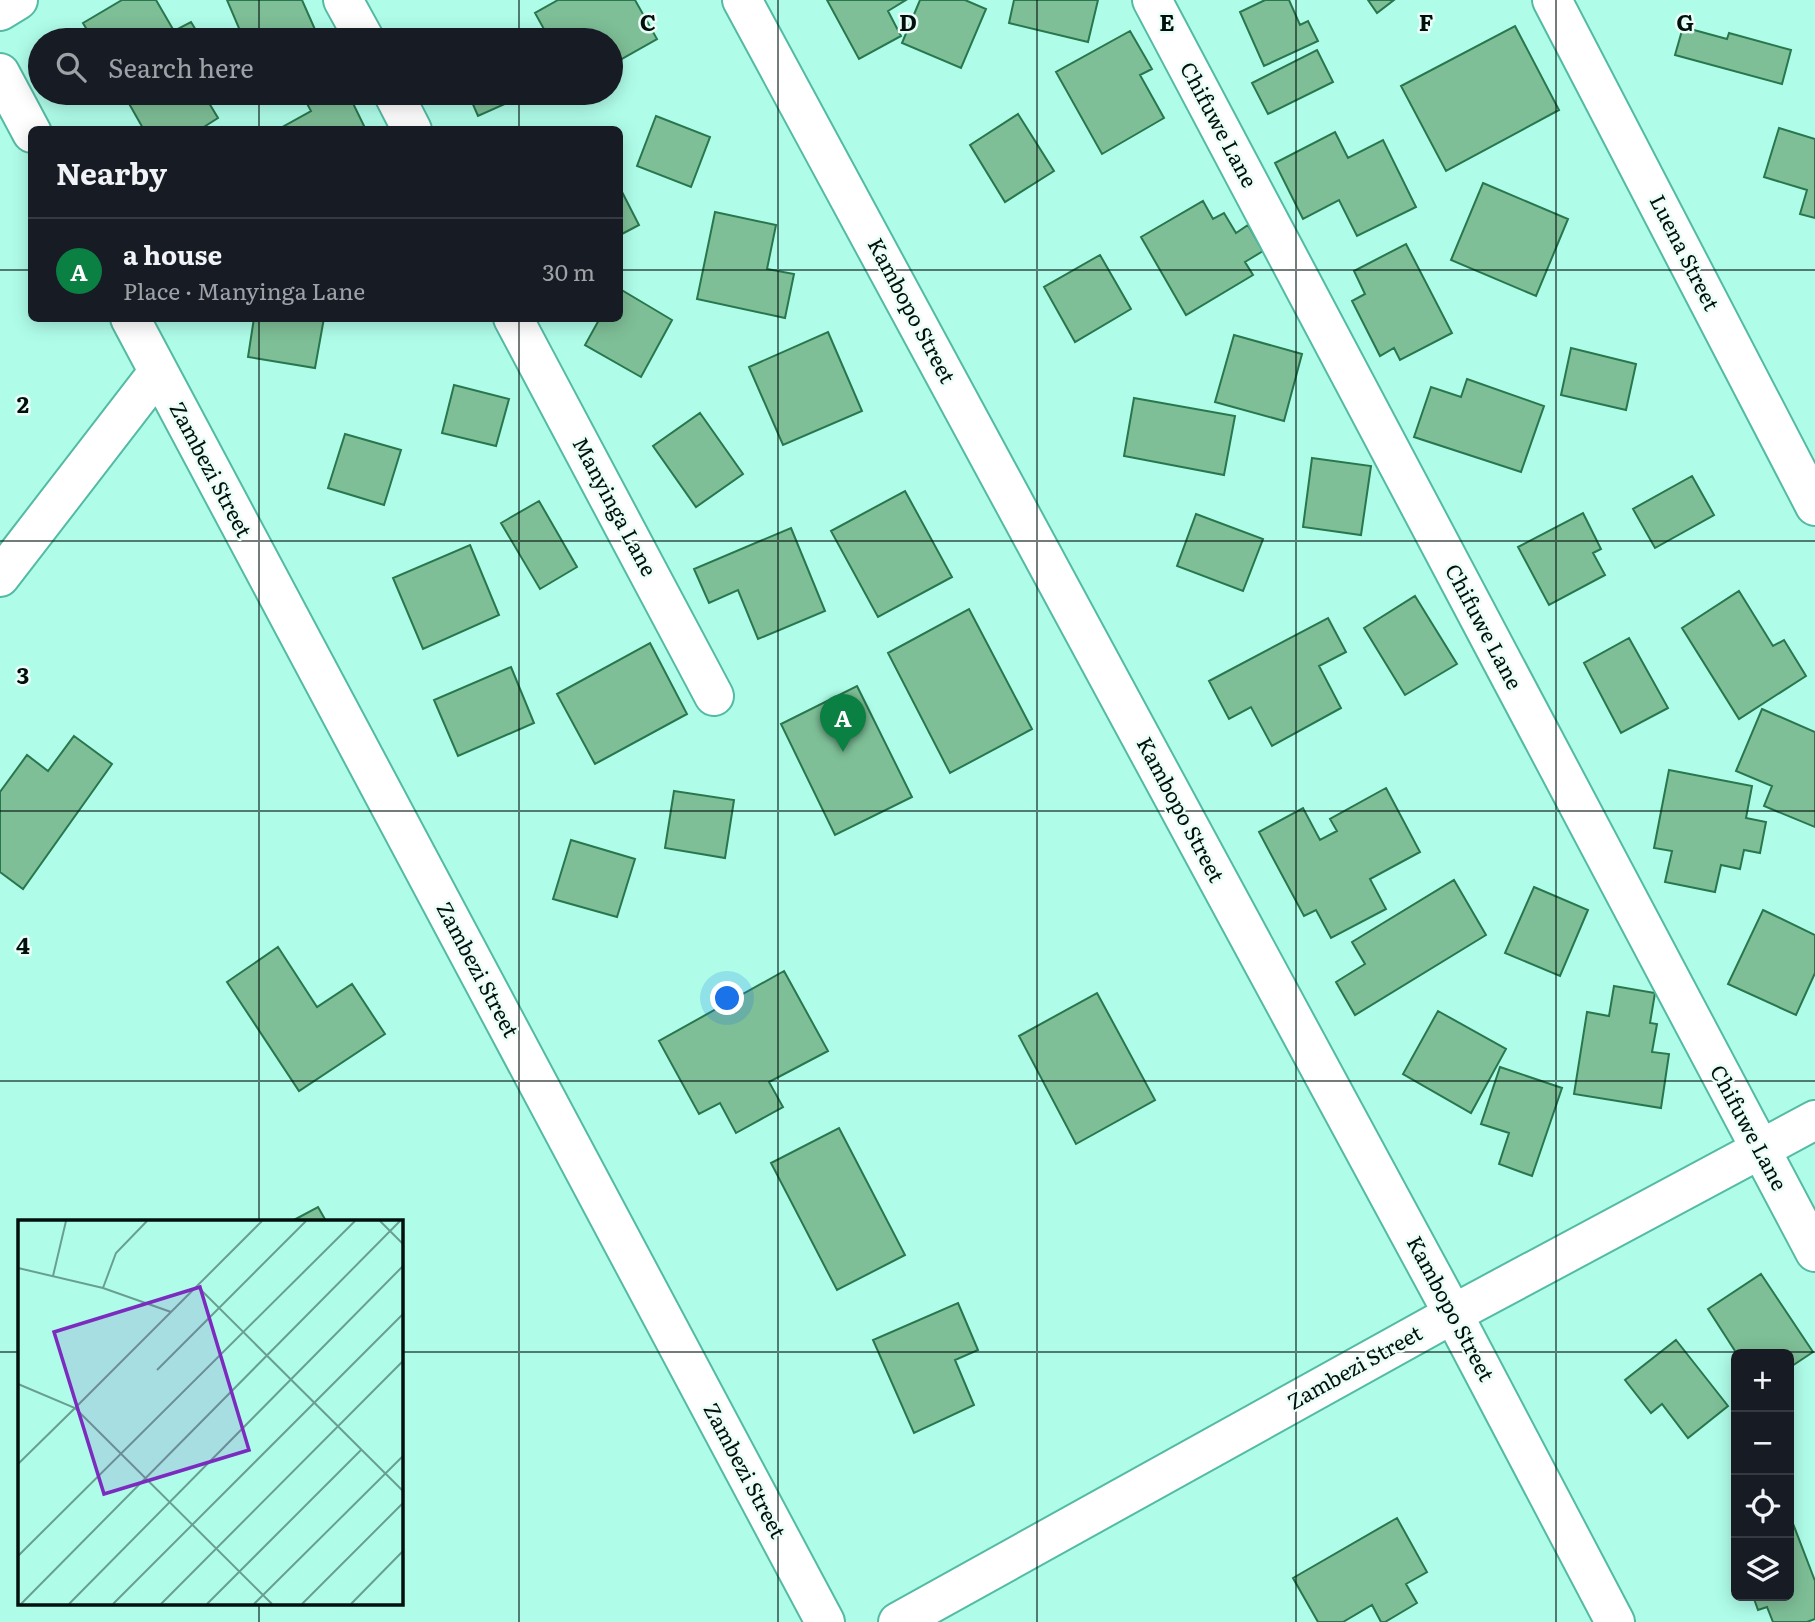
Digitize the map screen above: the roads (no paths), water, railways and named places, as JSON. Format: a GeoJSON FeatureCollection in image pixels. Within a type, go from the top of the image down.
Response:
{"type":"FeatureCollection","features":[{"type":"Feature","properties":{"kind":"street"},"geometry":{"type":"LineString","coordinates":[[0,11],[18,0]]}},
{"type":"Feature","properties":{"kind":"street"},"geometry":{"type":"LineString","coordinates":[[343,0],[358,28]]}},
{"type":"Feature","properties":{"kind":"street","name":"Kambopo Street"},"geometry":{"type":"LineString","coordinates":[[742,0],[1453,1314],[1615,1622]]}},
{"type":"Feature","properties":{"kind":"street","name":"Chifuwe Lane"},"geometry":{"type":"LineString","coordinates":[[1152,0],[1815,1252]]}},
{"type":"Feature","properties":{"kind":"street","name":"Luena Street"},"geometry":{"type":"LineString","coordinates":[[1552,0],[1815,506]]}},
{"type":"Feature","properties":{"kind":"street"},"geometry":{"type":"LineString","coordinates":[[0,73],[28,126]]}},
{"type":"Feature","properties":{"kind":"street"},"geometry":{"type":"LineString","coordinates":[[399,105],[410,126]]}},
{"type":"Feature","properties":{"kind":"street","name":"Zambezi Street"},"geometry":{"type":"LineString","coordinates":[[132,322],[825,1622]]}},
{"type":"Feature","properties":{"kind":"street","name":"Manyinga Lane"},"geometry":{"type":"LineString","coordinates":[[515,322],[715,696]]}},
{"type":"Feature","properties":{"kind":"street"},"geometry":{"type":"LineString","coordinates":[[0,577],[158,372]]}},
{"type":"Feature","properties":{"kind":"street","name":"Zambezi Street"},"geometry":{"type":"LineString","coordinates":[[898,1622],[1453,1314],[1758,1148],[1815,1120]]}},
{"type":"Feature","properties":{"kind":"place","name":"a house"},"geometry":{"type":"Point","coordinates":[843,752]}}]}
